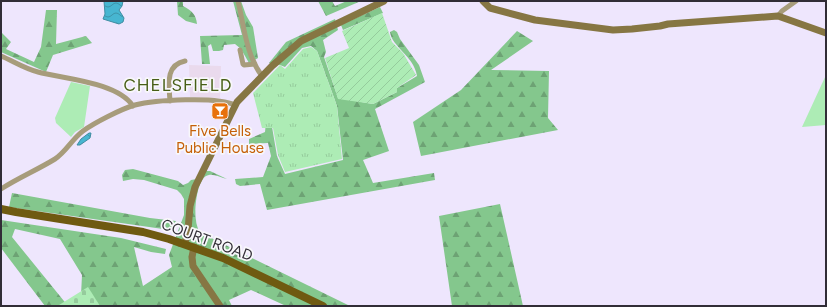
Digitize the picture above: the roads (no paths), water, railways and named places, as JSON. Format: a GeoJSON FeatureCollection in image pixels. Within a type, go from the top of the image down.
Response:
{"type":"FeatureCollection","features":[{"type":"Feature","properties":{"kind":"main road","name":"COURT ROAD"},"geometry":{"type":"LineString","coordinates":[[2,208],[16,212],[143,232],[185,244],[234,263],[323,306]]}},
{"type":"Feature","properties":{"kind":"street"},"geometry":{"type":"LineString","coordinates":[[238,1],[246,38],[255,64],[262,76]]}},
{"type":"Feature","properties":{"kind":"street"},"geometry":{"type":"LineString","coordinates":[[185,244],[190,206],[195,187],[235,105],[262,76],[304,39],[384,1]]}},
{"type":"Feature","properties":{"kind":"street"},"geometry":{"type":"LineString","coordinates":[[483,1],[490,8],[535,20],[612,30],[668,24],[778,16],[826,33]]}},
{"type":"Feature","properties":{"kind":"street"},"geometry":{"type":"LineString","coordinates":[[778,16],[782,11],[796,1]]}},
{"type":"Feature","properties":{"kind":"street"},"geometry":{"type":"LineString","coordinates":[[240,50],[242,64],[255,64]]}},
{"type":"Feature","properties":{"kind":"street"},"geometry":{"type":"LineString","coordinates":[[1,56],[36,72],[79,80],[108,89],[128,100],[133,106]]}},
{"type":"Feature","properties":{"kind":"street"},"geometry":{"type":"LineString","coordinates":[[170,101],[170,72],[177,64],[185,61]]}},
{"type":"Feature","properties":{"kind":"street"},"geometry":{"type":"LineString","coordinates":[[1,189],[56,159],[85,129],[133,106],[170,101],[210,100],[235,105]]}},
{"type":"Feature","properties":{"kind":"street"},"geometry":{"type":"LineString","coordinates":[[194,247],[192,257],[193,266],[220,306]]}},
{"type":"Feature","properties":{"kind":"water"},"geometry":{"type":"Polygon","coordinates":[[[104,1],[123,1],[119,10],[124,18],[123,22],[119,24],[103,19],[105,14],[104,1]]]}},
{"type":"Feature","properties":{"kind":"water"},"geometry":{"type":"Polygon","coordinates":[[[91,133],[90,138],[80,145],[77,145],[81,139],[91,133]]]}},
{"type":"Feature","properties":{"kind":"place","name":"Five Bells Public House"},"geometry":{"type":"Point","coordinates":[220,111]}},
{"type":"Feature","properties":{"kind":"district","name":"CHELSFIELD"},"geometry":{"type":"Point","coordinates":[178,85]}}]}
